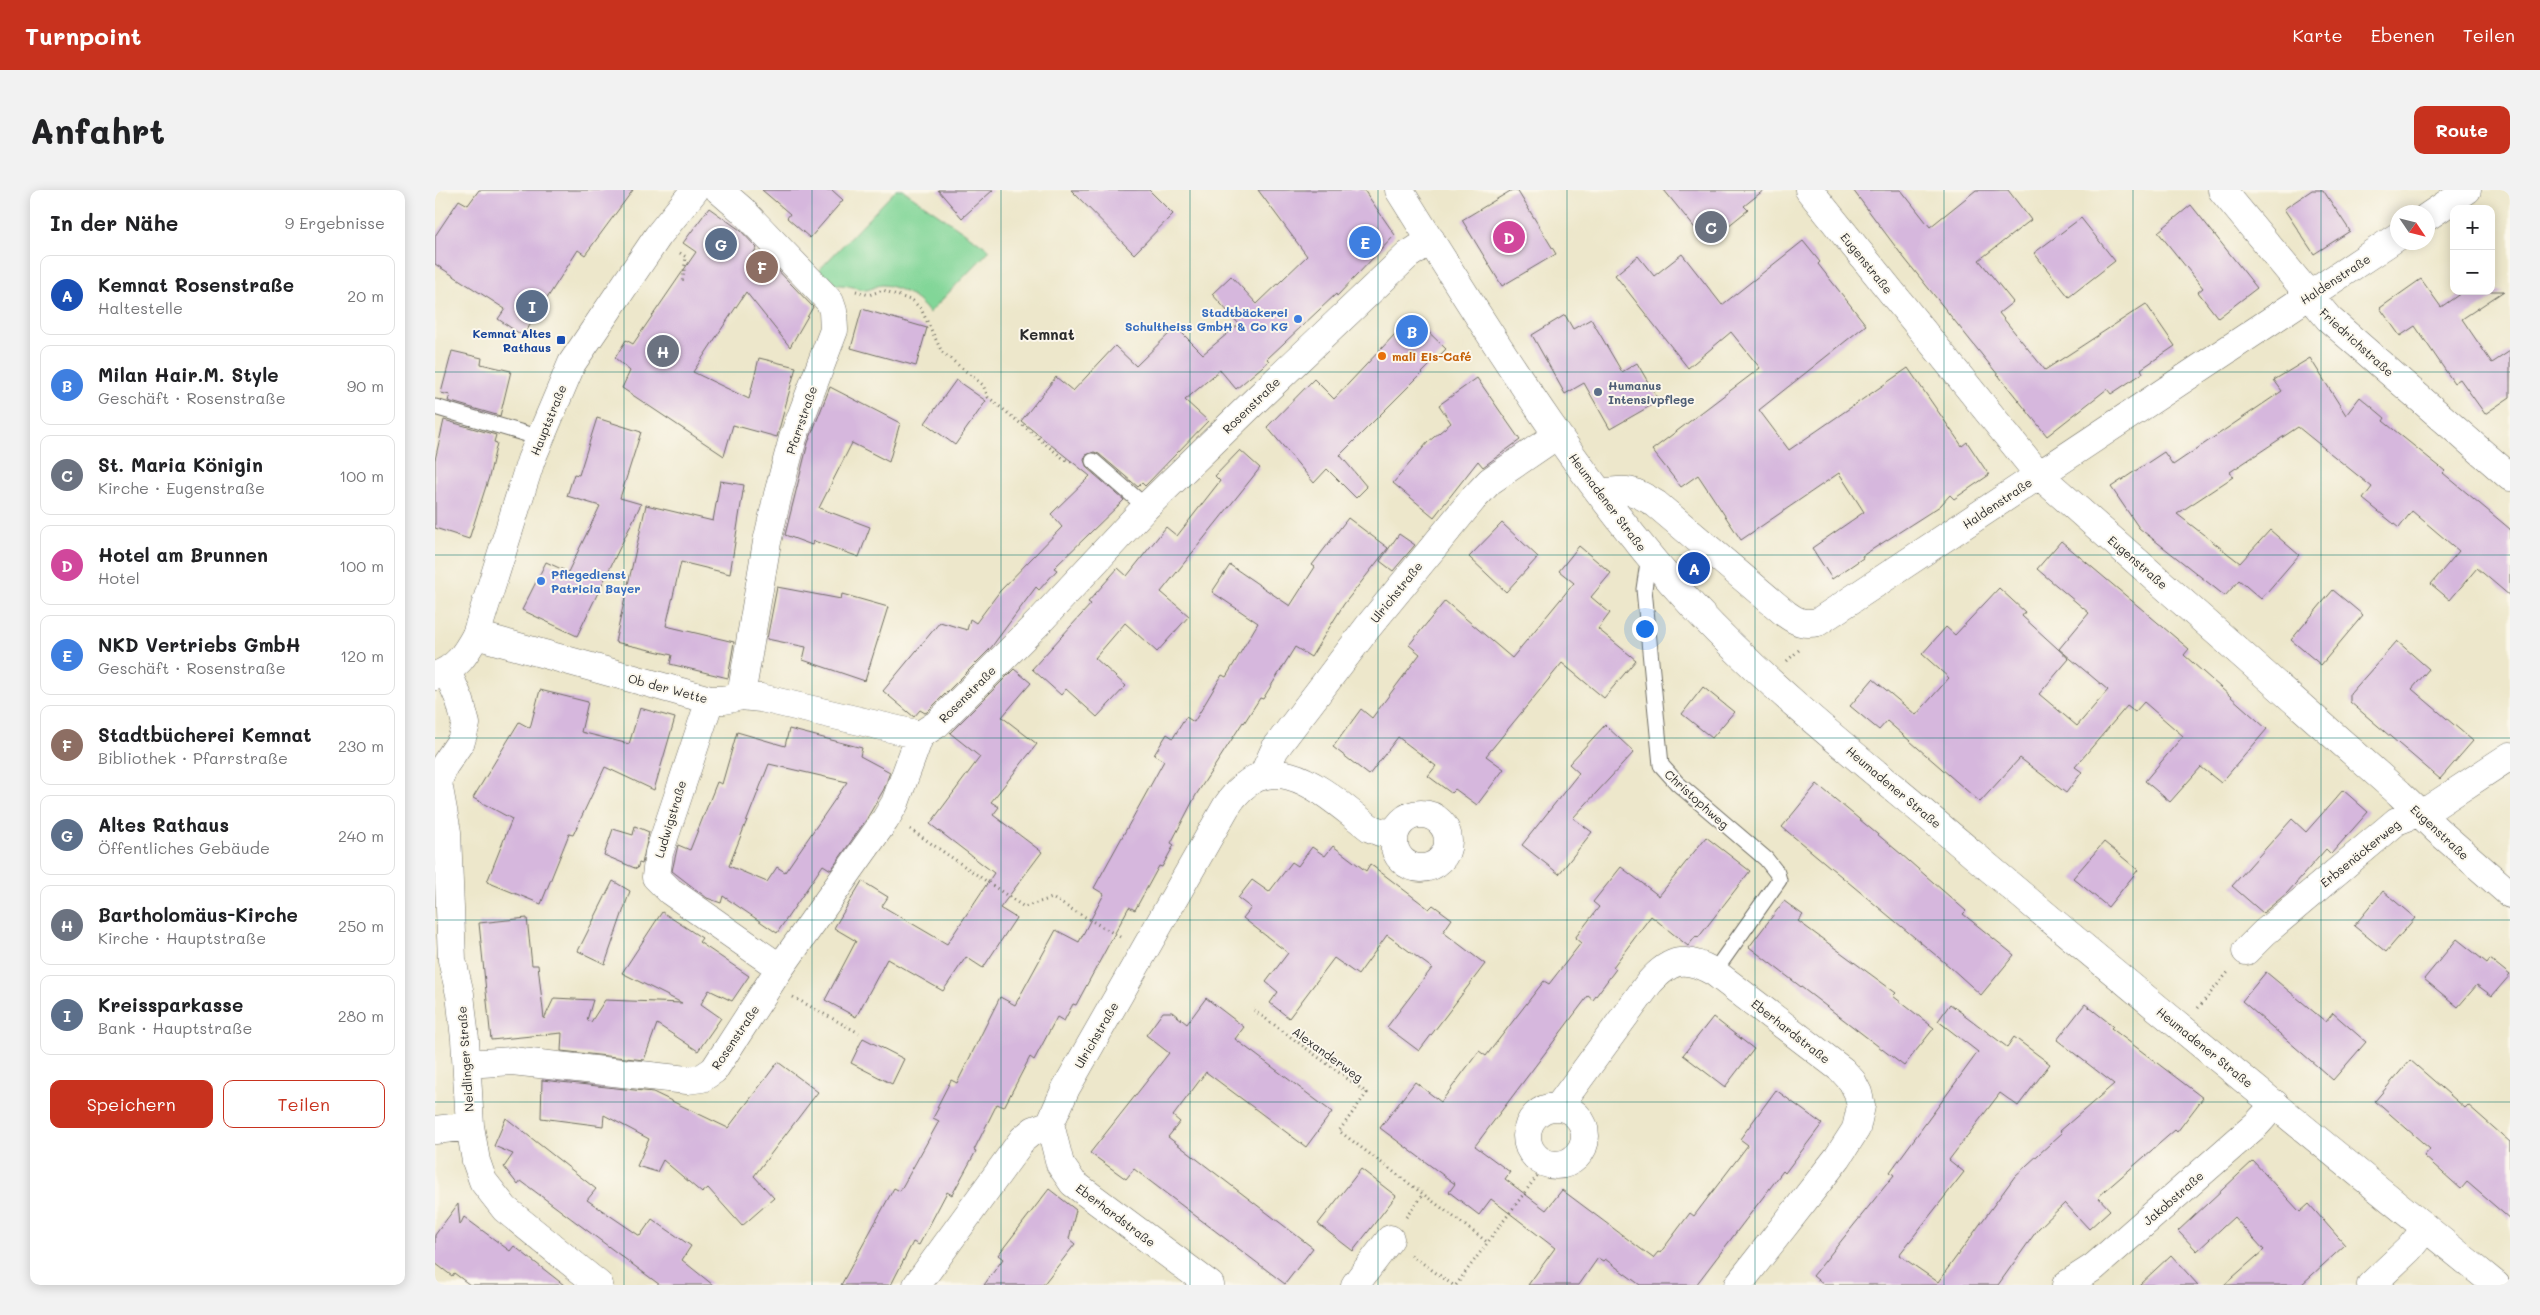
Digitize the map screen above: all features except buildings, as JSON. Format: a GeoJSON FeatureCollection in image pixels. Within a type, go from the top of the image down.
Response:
{"type":"FeatureCollection","features":[{"type":"Feature","properties":{"kind":"street","name":"Hauptstraße"},"geometry":{"type":"LineString","coordinates":[[441,673],[465,655],[476,635],[540,438],[578,351],[658,236],[695,190]]}},
{"type":"Feature","properties":{"kind":"street"},"geometry":{"type":"LineString","coordinates":[[719,190],[742,210],[830,302]]}},
{"type":"Feature","properties":{"kind":"street","name":"Heumadener Straße"},"geometry":{"type":"LineString","coordinates":[[1399,190],[1557,435],[1649,556],[1696,609],[1768,678],[2181,1028],[2496,1285]]}},
{"type":"Feature","properties":{"kind":"street","name":"Eugenstraße"},"geometry":{"type":"LineString","coordinates":[[1809,190],[2039,475],[2392,786],[2419,813],[2510,894]]}},
{"type":"Feature","properties":{"kind":"street","name":"Friedrichstraße"},"geometry":{"type":"LineString","coordinates":[[2222,190],[2329,319],[2510,477]]}},
{"type":"Feature","properties":{"kind":"street"},"geometry":{"type":"LineString","coordinates":[[2435,211],[2463,191]]}},
{"type":"Feature","properties":{"kind":"street","name":"Rosenstraße"},"geometry":{"type":"LineString","coordinates":[[467,1064],[512,1061],[695,1080],[714,1070],[775,976],[889,814],[920,734],[937,724],[1008,654],[1146,508],[1401,262],[1431,240]]}},
{"type":"Feature","properties":{"kind":"street","name":"Haldenstraße"},"geometry":{"type":"LineString","coordinates":[[1808,624],[1818,622],[2390,242]]}},
{"type":"Feature","properties":{"kind":"street","name":"Pfarrstraße"},"geometry":{"type":"LineString","coordinates":[[741,696],[767,542],[778,494],[793,438],[832,339],[835,320],[830,302]]}},
{"type":"Feature","properties":{"kind":"street","name":"Ulrichstraße"},"geometry":{"type":"LineString","coordinates":[[1263,775],[1275,749],[1368,627],[1473,499],[1490,481],[1557,435]]}},
{"type":"Feature","properties":{"kind":"street"},"geometry":{"type":"LineString","coordinates":[[1601,493],[1622,489],[1642,495],[1663,510],[1786,614],[1797,622],[1808,624]]}},
{"type":"Feature","properties":{"kind":"street","name":"Ob der Wette"},"geometry":{"type":"LineString","coordinates":[[476,635],[709,700],[724,700],[741,696],[810,708],[920,734]]}},
{"type":"Feature","properties":{"kind":"street","name":"Neidlinger Straße"},"geometry":{"type":"LineString","coordinates":[[441,673],[460,701],[466,724],[461,741],[444,766],[439,783],[445,813],[449,858],[452,960],[460,994],[467,1064],[470,1126],[475,1161],[483,1181],[492,1194],[523,1225],[599,1285]]}},
{"type":"Feature","properties":{"kind":"street","name":"Ludwigstraße"},"geometry":{"type":"LineString","coordinates":[[709,700],[662,844],[655,870],[656,877],[670,891],[775,976]]}},
{"type":"Feature","properties":{"kind":"street","name":"Erbsenäckerweg"},"geometry":{"type":"LineString","coordinates":[[2246,951],[2264,933],[2397,821],[2431,808],[2510,756]]}},
{"type":"Feature","properties":{"kind":"street","name":"Ulrichstraße"},"geometry":{"type":"LineString","coordinates":[[1050,1124],[1066,1088],[1144,950],[1234,795],[1245,784],[1263,775],[1285,774],[1300,778],[1370,828],[1380,832],[1395,833]]}},
{"type":"Feature","properties":{"kind":"street","name":"Eberhardstraße"},"geometry":{"type":"LineString","coordinates":[[1559,1106],[1662,968],[1686,961],[1698,963],[1714,972],[1842,1070],[1852,1081],[1861,1106],[1856,1129],[1838,1157],[1739,1285]]}},
{"type":"Feature","properties":{"kind":"street","name":"Jakobstraße"},"geometry":{"type":"LineString","coordinates":[[2066,1285],[2094,1267],[2257,1124],[2275,1104]]}},
{"type":"Feature","properties":{"kind":"street"},"geometry":{"type":"LineString","coordinates":[[1551,1106],[1570,1109],[1579,1117],[1584,1126],[1583,1148],[1577,1157],[1568,1163],[1546,1164],[1533,1155],[1529,1148],[1527,1141],[1528,1125],[1537,1113],[1551,1106]]}},
{"type":"Feature","properties":{"kind":"street"},"geometry":{"type":"LineString","coordinates":[[917,1285],[1023,1139],[1034,1130],[1050,1124]]}},
{"type":"Feature","properties":{"kind":"street","name":"Eberhardstraße"},"geometry":{"type":"LineString","coordinates":[[1050,1124],[1061,1164],[1073,1183],[1210,1285]]}},
{"type":"Feature","properties":{"kind":"street"},"geometry":{"type":"LineString","coordinates":[[435,1130],[470,1126]]}},
{"type":"Feature","properties":{"kind":"street"},"geometry":{"type":"LineString","coordinates":[[2371,1285],[2409,1249],[2426,1228]]}},
{"type":"Feature","properties":{"kind":"street"},"geometry":{"type":"LineString","coordinates":[[1355,1285],[1390,1239]]}},
{"type":"Feature","properties":{"kind":"lane"},"geometry":{"type":"LineString","coordinates":[[435,407],[540,438]]}},
{"type":"Feature","properties":{"kind":"lane"},"geometry":{"type":"LineString","coordinates":[[1093,461],[1146,508]]}},
{"type":"Feature","properties":{"kind":"lane","name":"Christophweg"},"geometry":{"type":"LineString","coordinates":[[1649,556],[1644,589],[1661,765],[1677,783],[1767,859],[1777,872],[1779,880],[1714,972]]}},
{"type":"Feature","properties":{"kind":"path"},"geometry":{"type":"LineString","coordinates":[[830,302],[850,289],[869,294],[883,290],[913,301],[929,321],[942,352],[983,385],[988,398],[1064,459],[1073,463]]}},
{"type":"Feature","properties":{"kind":"path"},"geometry":{"type":"LineString","coordinates":[[1768,678],[1805,644],[1808,624]]}},
{"type":"Feature","properties":{"kind":"path"},"geometry":{"type":"LineString","coordinates":[[915,832],[1024,907],[1052,898],[1144,950]]}},
{"type":"Feature","properties":{"kind":"path"},"geometry":{"type":"LineString","coordinates":[[2181,1028],[2246,951]]}},
{"type":"Feature","properties":{"kind":"path"},"geometry":{"type":"LineString","coordinates":[[775,976],[859,1033]]}},
{"type":"Feature","properties":{"kind":"path","name":"Alexanderweg"},"geometry":{"type":"LineString","coordinates":[[1254,1010],[1367,1093],[1339,1131],[1487,1242]]}},
{"type":"Feature","properties":{"kind":"path"},"geometry":{"type":"LineString","coordinates":[[1390,1239],[1455,1285],[1546,1164]]}},
{"type":"Feature","properties":{"kind":"green space"},"geometry":{"type":"Polygon","coordinates":[[[896,190],[903,190],[990,250],[929,313],[915,298],[895,288],[882,285],[867,290],[836,285],[819,270],[896,190]]]}},
{"type":"Feature","properties":{"kind":"place","name":"St. Maria Königin"},"geometry":{"type":"Point","coordinates":[1711,227]}},
{"type":"Feature","properties":{"kind":"place","name":"Hotel am Brunnen"},"geometry":{"type":"Point","coordinates":[1509,237]}},
{"type":"Feature","properties":{"kind":"place","name":"NKD Vertriebs GmbH"},"geometry":{"type":"Point","coordinates":[1365,242]}},
{"type":"Feature","properties":{"kind":"place","name":"Altes Rathaus"},"geometry":{"type":"Point","coordinates":[721,244]}},
{"type":"Feature","properties":{"kind":"place","name":"Stadtbücherei Kemnat"},"geometry":{"type":"Point","coordinates":[762,267]}},
{"type":"Feature","properties":{"kind":"place","name":"Kreissparkasse"},"geometry":{"type":"Point","coordinates":[532,306]}},
{"type":"Feature","properties":{"kind":"place","name":"Stadtbäckerei Schultheiss GmbH & Co KG"},"geometry":{"type":"Point","coordinates":[1298,319]}},
{"type":"Feature","properties":{"kind":"place","name":"Milan Hair.M. Style"},"geometry":{"type":"Point","coordinates":[1412,331]}},
{"type":"Feature","properties":{"kind":"place","name":"Kemnat Altes Rathaus"},"geometry":{"type":"Point","coordinates":[561,340]}},
{"type":"Feature","properties":{"kind":"place","name":"Bartholomäus-Kirche"},"geometry":{"type":"Point","coordinates":[663,351]}},
{"type":"Feature","properties":{"kind":"place","name":"mali Eis-Café"},"geometry":{"type":"Point","coordinates":[1382,356]}},
{"type":"Feature","properties":{"kind":"place","name":"Humanus Intensivpflege"},"geometry":{"type":"Point","coordinates":[1598,392]}},
{"type":"Feature","properties":{"kind":"place","name":"Kemnat Rosenstraße"},"geometry":{"type":"Point","coordinates":[1694,568]}},
{"type":"Feature","properties":{"kind":"place","name":"Pflegedienst Patricia Bayer"},"geometry":{"type":"Point","coordinates":[541,581]}},
{"type":"Feature","properties":{"kind":"district","name":"Kemnat"},"geometry":{"type":"Point","coordinates":[1047,334]}}]}
